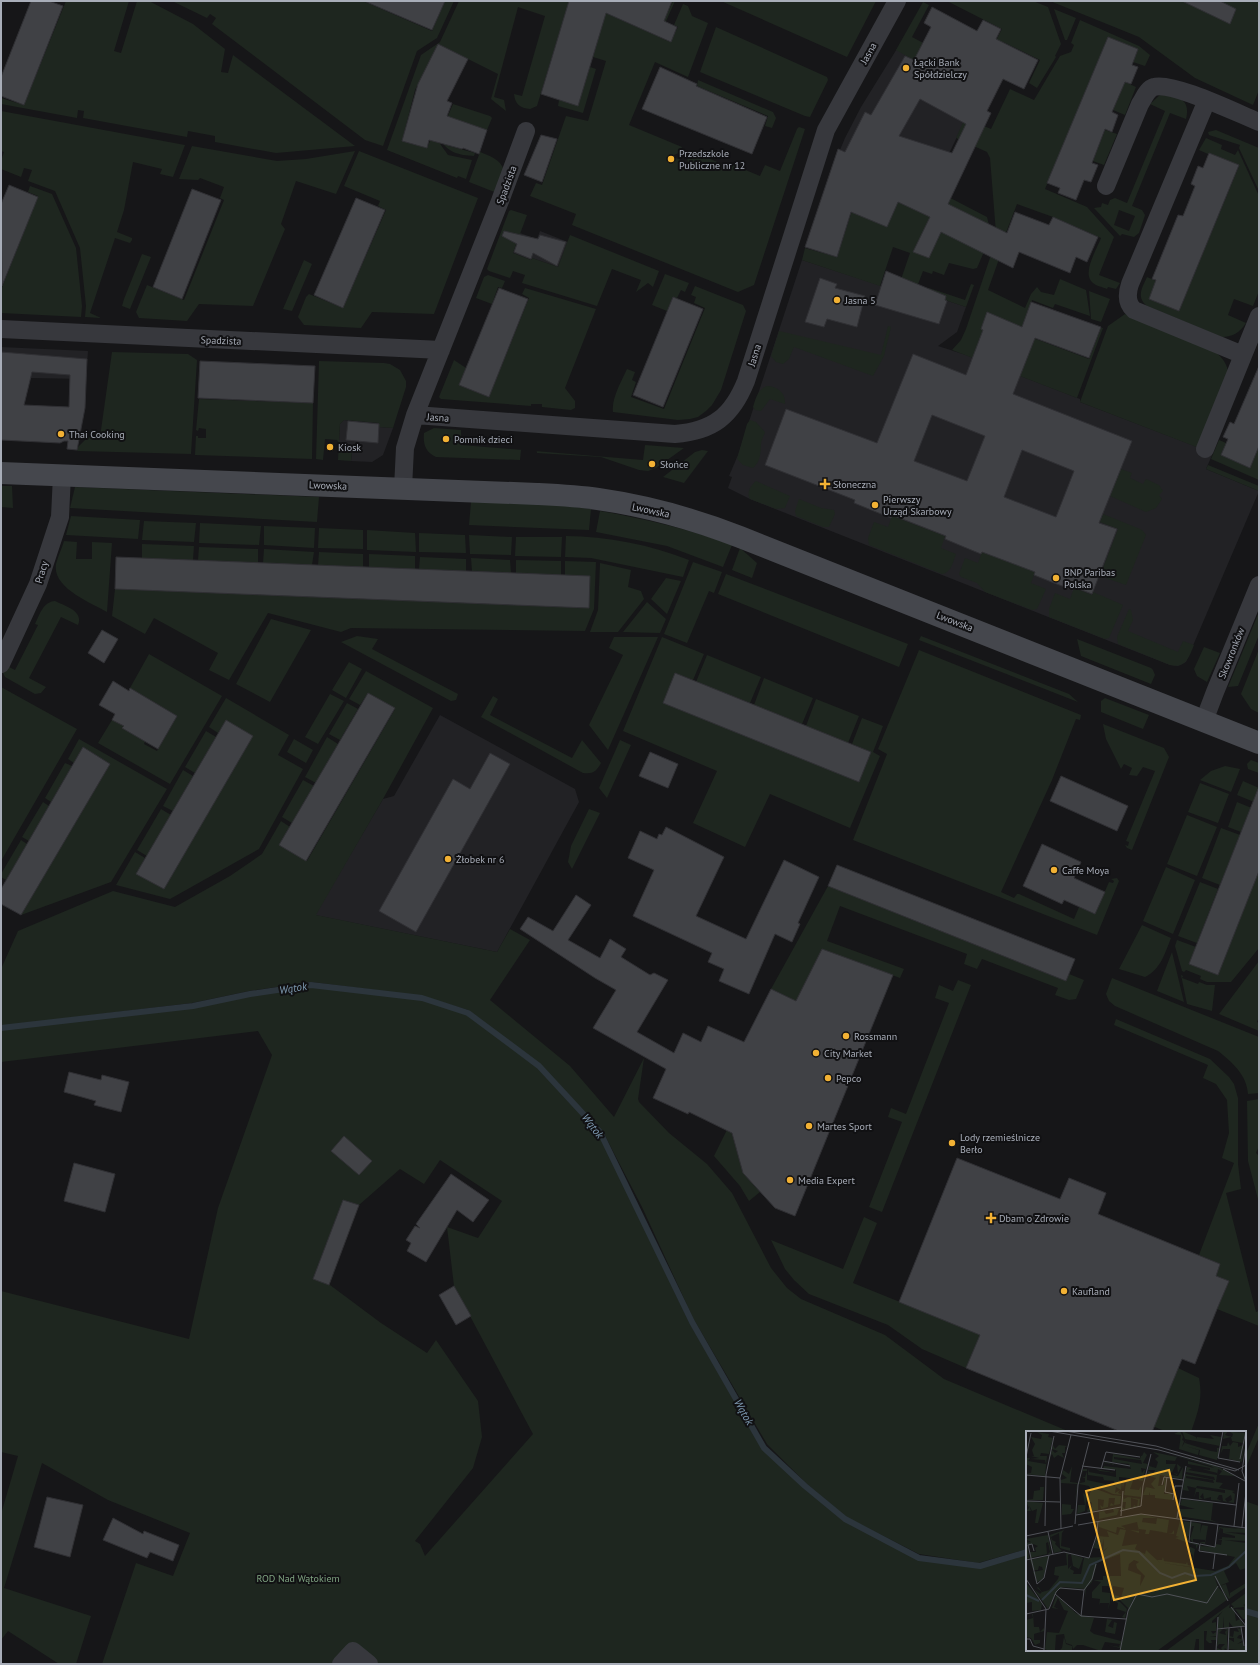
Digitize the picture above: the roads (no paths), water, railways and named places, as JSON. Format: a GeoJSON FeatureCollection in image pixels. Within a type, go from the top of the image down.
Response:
{"type":"FeatureCollection","features":[{"type":"Feature","properties":{"kind":"street","name":"Jasna"},"geometry":{"type":"LineString","coordinates":[[415,415],[676,434],[702,430],[718,420],[734,404],[746,381],[826,130],[897,1]]}},
{"type":"Feature","properties":{"kind":"street"},"geometry":{"type":"LineString","coordinates":[[1106,186],[1140,104],[1151,88],[1162,86],[1207,100],[1259,122]]}},
{"type":"Feature","properties":{"kind":"street"},"geometry":{"type":"LineString","coordinates":[[1207,100],[1130,284],[1128,300],[1130,307],[1134,310],[1243,355]]}},
{"type":"Feature","properties":{"kind":"street","name":"Spadzista"},"geometry":{"type":"LineString","coordinates":[[403,488],[405,448],[415,415],[526,132]]}},
{"type":"Feature","properties":{"kind":"street"},"geometry":{"type":"LineString","coordinates":[[1205,449],[1259,316]]}},
{"type":"Feature","properties":{"kind":"street","name":"Spadzista"},"geometry":{"type":"LineString","coordinates":[[1,329],[441,350]]}},
{"type":"Feature","properties":{"kind":"street","name":"Lwowska"},"geometry":{"type":"LineString","coordinates":[[1,473],[403,488],[537,494],[597,499],[698,521],[820,567],[1259,743]]}},
{"type":"Feature","properties":{"kind":"street","name":"Pracy"},"geometry":{"type":"LineString","coordinates":[[1,664],[38,584],[60,517],[62,476]]}},
{"type":"Feature","properties":{"kind":"street","name":"Skowronków"},"geometry":{"type":"LineString","coordinates":[[1204,721],[1259,585]]}},
{"type":"Feature","properties":{"kind":"street"},"geometry":{"type":"LineString","coordinates":[[341,1664],[353,1651],[369,1664]]}},
{"type":"Feature","properties":{"kind":"waterway","name":"Wątok"},"geometry":{"type":"LineString","coordinates":[[1,1028],[193,1006],[250,994],[311,985],[422,998],[468,1013],[539,1066],[600,1132],[692,1322],[764,1448],[805,1486],[845,1519],[919,1558],[980,1566],[1026,1552]]}},
{"type":"Feature","properties":{"kind":"waterway","name":"Wątok"},"geometry":{"type":"LineString","coordinates":[[1246,1611],[1259,1615]]}},
{"type":"Feature","properties":{"kind":"place","name":"Łącki Bank Spółdzielczy"},"geometry":{"type":"Point","coordinates":[906,68]}},
{"type":"Feature","properties":{"kind":"place","name":"Przedszkole Publiczne nr 12"},"geometry":{"type":"Point","coordinates":[671,159]}},
{"type":"Feature","properties":{"kind":"place","name":"Jasna 5"},"geometry":{"type":"Point","coordinates":[837,300]}},
{"type":"Feature","properties":{"kind":"place","name":"Thai Cooking"},"geometry":{"type":"Point","coordinates":[61,434]}},
{"type":"Feature","properties":{"kind":"place","name":"Pomnik dzieci"},"geometry":{"type":"Point","coordinates":[446,439]}},
{"type":"Feature","properties":{"kind":"place","name":"Kiosk"},"geometry":{"type":"Point","coordinates":[330,447]}},
{"type":"Feature","properties":{"kind":"place","name":"Słońce"},"geometry":{"type":"Point","coordinates":[652,464]}},
{"type":"Feature","properties":{"kind":"place","name":"Słoneczna"},"geometry":{"type":"Point","coordinates":[825,484]}},
{"type":"Feature","properties":{"kind":"place","name":"Pierwszy Urząd Skarbowy"},"geometry":{"type":"Point","coordinates":[875,505]}},
{"type":"Feature","properties":{"kind":"place","name":"BNP Paribas Polska"},"geometry":{"type":"Point","coordinates":[1056,578]}},
{"type":"Feature","properties":{"kind":"place","name":"Żłobek nr 6"},"geometry":{"type":"Point","coordinates":[448,859]}},
{"type":"Feature","properties":{"kind":"place","name":"Caffe Moya"},"geometry":{"type":"Point","coordinates":[1054,870]}},
{"type":"Feature","properties":{"kind":"place","name":"Rossmann"},"geometry":{"type":"Point","coordinates":[846,1036]}},
{"type":"Feature","properties":{"kind":"place","name":"City Market"},"geometry":{"type":"Point","coordinates":[816,1053]}},
{"type":"Feature","properties":{"kind":"place","name":"Pepco"},"geometry":{"type":"Point","coordinates":[828,1078]}},
{"type":"Feature","properties":{"kind":"place","name":"Martes Sport"},"geometry":{"type":"Point","coordinates":[809,1126]}},
{"type":"Feature","properties":{"kind":"place","name":"Lody rzemieślnicze Berło"},"geometry":{"type":"Point","coordinates":[952,1143]}},
{"type":"Feature","properties":{"kind":"place","name":"Media Expert"},"geometry":{"type":"Point","coordinates":[790,1180]}},
{"type":"Feature","properties":{"kind":"place","name":"Dbam o Zdrowie"},"geometry":{"type":"Point","coordinates":[991,1218]}},
{"type":"Feature","properties":{"kind":"place","name":"Kaufland"},"geometry":{"type":"Point","coordinates":[1064,1291]}},
{"type":"Feature","properties":{"kind":"park label","name":"ROD Nad Wątokiem"},"geometry":{"type":"Point","coordinates":[298,1578]}}]}
